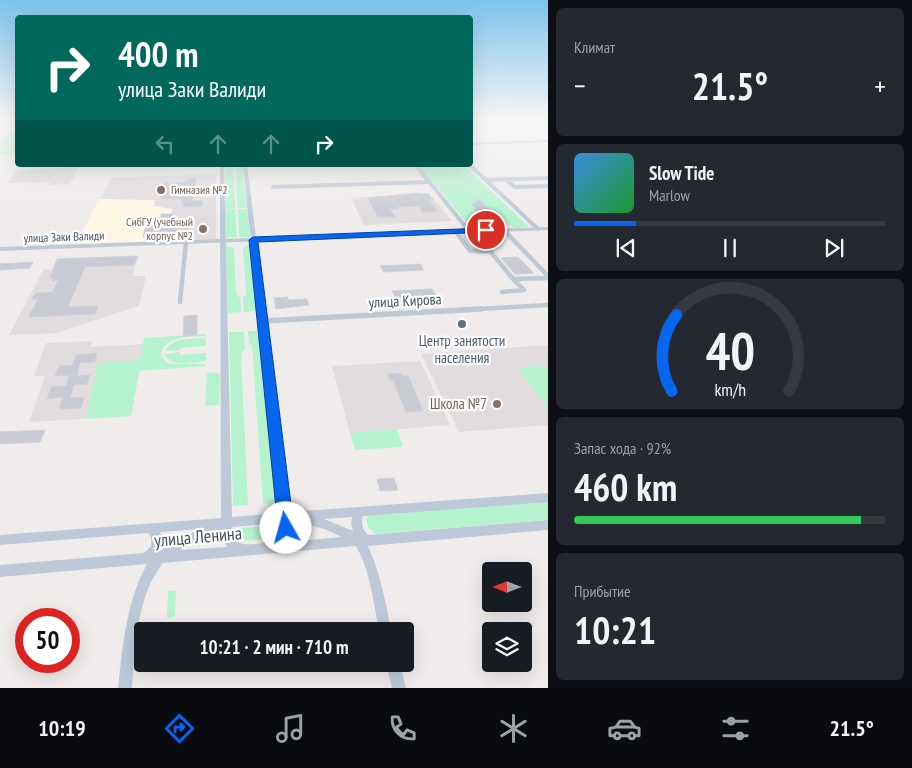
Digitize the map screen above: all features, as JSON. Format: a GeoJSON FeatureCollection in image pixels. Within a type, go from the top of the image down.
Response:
{"type":"FeatureCollection","features":[{"type":"Feature","properties":{"kind":"main road"},"geometry":{"type":"LineString","coordinates":[[222,167],[227,534],[232,544],[242,551]]}},
{"type":"Feature","properties":{"kind":"main road"},"geometry":{"type":"LineString","coordinates":[[245,167],[286,528],[281,540],[268,549]]}},
{"type":"Feature","properties":{"kind":"main road","name":"улица Ленина"},"geometry":{"type":"LineString","coordinates":[[0,540],[548,497]]}},
{"type":"Feature","properties":{"kind":"main road"},"geometry":{"type":"LineString","coordinates":[[359,512],[355,522],[357,532],[362,541],[369,564],[384,622]]}},
{"type":"Feature","properties":{"kind":"main road"},"geometry":{"type":"LineString","coordinates":[[285,518],[308,519],[362,541]]}},
{"type":"Feature","properties":{"kind":"main road"},"geometry":{"type":"LineString","coordinates":[[125,688],[131,638],[142,584],[160,558],[195,537],[227,522]]}},
{"type":"Feature","properties":{"kind":"main road","name":"улица Ленина"},"geometry":{"type":"LineString","coordinates":[[0,571],[548,525]]}},
{"type":"Feature","properties":{"kind":"main road"},"geometry":{"type":"LineString","coordinates":[[146,559],[156,548],[157,537],[150,528]]}},
{"type":"Feature","properties":{"kind":"main road"},"geometry":{"type":"LineString","coordinates":[[395,672],[399,688]]}},
{"type":"Feature","properties":{"kind":"street"},"geometry":{"type":"LineString","coordinates":[[417,167],[469,231]]}},
{"type":"Feature","properties":{"kind":"street"},"geometry":{"type":"LineString","coordinates":[[471,167],[538,229]]}},
{"type":"Feature","properties":{"kind":"street"},"geometry":{"type":"LineString","coordinates":[[486,180],[548,178]]}},
{"type":"Feature","properties":{"kind":"street"},"geometry":{"type":"LineString","coordinates":[[504,179],[515,187],[548,186]]}},
{"type":"Feature","properties":{"kind":"street"},"geometry":{"type":"LineString","coordinates":[[273,187],[429,182]]}},
{"type":"Feature","properties":{"kind":"street","name":"улица Заки Валиди"},"geometry":{"type":"LineString","coordinates":[[0,249],[548,228]]}},
{"type":"Feature","properties":{"kind":"street"},"geometry":{"type":"LineString","coordinates":[[504,230],[548,277]]}},
{"type":"Feature","properties":{"kind":"street"},"geometry":{"type":"LineString","coordinates":[[456,232],[470,251],[490,251],[524,290],[502,292]]}},
{"type":"Feature","properties":{"kind":"street"},"geometry":{"type":"LineString","coordinates":[[180,302],[186,242]]}},
{"type":"Feature","properties":{"kind":"street"},"geometry":{"type":"LineString","coordinates":[[513,278],[548,277]]}},
{"type":"Feature","properties":{"kind":"street","name":"улица Кирова"},"geometry":{"type":"LineString","coordinates":[[262,321],[548,305]]}},
{"type":"Feature","properties":{"kind":"shaded area"},"geometry":{"type":"Polygon","coordinates":[[[79,167],[70,184],[49,185],[50,182],[7,183],[17,170],[79,167]]]}},
{"type":"Feature","properties":{"kind":"shaded area","name":"Гимназия №2"},"geometry":{"type":"Polygon","coordinates":[[[216,174],[216,239],[190,240],[191,220],[172,220],[171,214],[173,209],[154,206],[155,200],[101,199],[110,178],[216,174]]]}},
{"type":"Feature","properties":{"kind":"shaded area"},"geometry":{"type":"Polygon","coordinates":[[[429,193],[452,221],[364,225],[351,198],[429,193]]]}},
{"type":"Feature","properties":{"kind":"shaded area"},"geometry":{"type":"Polygon","coordinates":[[[134,198],[134,200],[155,200],[154,206],[173,209],[172,214],[191,220],[190,240],[74,244],[79,239],[99,199],[134,198]]]}},
{"type":"Feature","properties":{"kind":"shaded area"},"geometry":{"type":"Polygon","coordinates":[[[138,256],[133,276],[146,276],[139,306],[56,333],[9,335],[44,269],[52,269],[57,259],[138,256]]]}},
{"type":"Feature","properties":{"kind":"shaded area"},"geometry":{"type":"Polygon","coordinates":[[[92,341],[90,347],[144,344],[131,416],[29,422],[45,376],[34,376],[46,343],[92,341]]]}},
{"type":"Feature","properties":{"kind":"shaded area","name":"Школа №7"},"geometry":{"type":"Polygon","coordinates":[[[548,345],[548,425],[459,432],[421,354],[548,345]]]}},
{"type":"Feature","properties":{"kind":"shaded area"},"geometry":{"type":"Polygon","coordinates":[[[420,361],[450,425],[350,433],[332,366],[420,361]]]}},
{"type":"Feature","properties":{"kind":"green space"},"geometry":{"type":"Polygon","coordinates":[[[0,152],[15,152],[15,153],[0,154],[0,152]]]}},
{"type":"Feature","properties":{"kind":"green space"},"geometry":{"type":"Polygon","coordinates":[[[225,167],[233,167],[235,208],[225,209],[225,167]]]}},
{"type":"Feature","properties":{"kind":"green space"},"geometry":{"type":"Polygon","coordinates":[[[235,167],[242,167],[247,208],[238,208],[235,167]]]}},
{"type":"Feature","properties":{"kind":"green space"},"geometry":{"type":"Polygon","coordinates":[[[420,167],[466,167],[529,227],[516,228],[502,221],[495,220],[485,223],[488,229],[473,230],[420,167]]]}},
{"type":"Feature","properties":{"kind":"green space"},"geometry":{"type":"Polygon","coordinates":[[[225,209],[235,209],[237,237],[226,237],[225,209]]]}},
{"type":"Feature","properties":{"kind":"green space"},"geometry":{"type":"Polygon","coordinates":[[[238,209],[247,209],[250,237],[239,237],[238,209]]]}},
{"type":"Feature","properties":{"kind":"green space"},"geometry":{"type":"Polygon","coordinates":[[[250,244],[257,311],[244,312],[243,298],[246,294],[243,248],[250,244]]]}},
{"type":"Feature","properties":{"kind":"green space"},"geometry":{"type":"Polygon","coordinates":[[[226,246],[234,248],[236,293],[240,298],[241,312],[228,313],[226,246]]]}},
{"type":"Feature","properties":{"kind":"green space"},"geometry":{"type":"Polygon","coordinates":[[[248,331],[260,331],[277,503],[263,504],[252,345],[249,344],[248,331]]]}},
{"type":"Feature","properties":{"kind":"green space"},"geometry":{"type":"Polygon","coordinates":[[[229,332],[244,332],[245,349],[241,354],[248,505],[233,506],[229,332]]]}},
{"type":"Feature","properties":{"kind":"green space"},"geometry":{"type":"Polygon","coordinates":[[[206,334],[206,336],[172,340],[163,348],[161,355],[170,364],[206,364],[206,366],[139,371],[131,416],[86,419],[98,363],[140,360],[144,338],[206,334]]]}},
{"type":"Feature","properties":{"kind":"green space"},"geometry":{"type":"Polygon","coordinates":[[[206,338],[206,346],[165,351],[168,346],[177,341],[206,338]]]}},
{"type":"Feature","properties":{"kind":"green space"},"geometry":{"type":"Polygon","coordinates":[[[180,352],[180,355],[206,353],[206,361],[177,363],[167,358],[164,354],[180,352]]]}},
{"type":"Feature","properties":{"kind":"green space"},"geometry":{"type":"Polygon","coordinates":[[[524,367],[548,367],[548,409],[520,371],[524,367]]]}},
{"type":"Feature","properties":{"kind":"green space"},"geometry":{"type":"Polygon","coordinates":[[[215,372],[220,375],[219,405],[205,406],[207,373],[215,372]]]}},
{"type":"Feature","properties":{"kind":"green space"},"geometry":{"type":"Polygon","coordinates":[[[397,429],[403,447],[355,450],[350,433],[397,429]]]}},
{"type":"Feature","properties":{"kind":"green space"},"geometry":{"type":"Polygon","coordinates":[[[548,500],[548,520],[377,534],[369,529],[366,519],[368,515],[548,500]]]}},
{"type":"Feature","properties":{"kind":"green space"},"geometry":{"type":"Polygon","coordinates":[[[272,526],[279,529],[279,533],[264,539],[242,540],[233,537],[233,533],[238,528],[272,526]]]}},
{"type":"Feature","properties":{"kind":"green space"},"geometry":{"type":"Polygon","coordinates":[[[176,590],[175,617],[167,618],[168,591],[176,590]]]}},
{"type":"Feature","properties":{"kind":"building","name":"Гимназия №2"},"geometry":{"type":"Polygon","coordinates":[[[190,178],[196,178],[193,201],[202,201],[202,206],[183,207],[184,202],[181,202],[182,199],[161,199],[166,183],[185,182],[185,180],[190,180],[190,178]]]}},
{"type":"Feature","properties":{"kind":"building"},"geometry":{"type":"Polygon","coordinates":[[[416,193],[429,194],[433,200],[430,200],[437,211],[422,212],[419,206],[398,207],[399,209],[390,209],[395,217],[378,217],[368,198],[416,193]]]}},
{"type":"Feature","properties":{"kind":"building"},"geometry":{"type":"Polygon","coordinates":[[[479,199],[491,212],[479,213],[472,205],[479,199]]]}},
{"type":"Feature","properties":{"kind":"building"},"geometry":{"type":"Polygon","coordinates":[[[161,214],[172,214],[170,221],[191,220],[189,235],[172,235],[172,238],[165,238],[166,236],[143,237],[148,218],[161,217],[161,214]]]}},
{"type":"Feature","properties":{"kind":"building"},"geometry":{"type":"Polygon","coordinates":[[[138,256],[134,265],[85,267],[68,307],[98,306],[95,314],[29,317],[38,299],[32,299],[36,293],[53,292],[58,280],[52,281],[53,278],[50,278],[57,259],[138,256]]]}},
{"type":"Feature","properties":{"kind":"building"},"geometry":{"type":"Polygon","coordinates":[[[518,257],[534,273],[515,274],[501,258],[518,257]]]}},
{"type":"Feature","properties":{"kind":"building"},"geometry":{"type":"Polygon","coordinates":[[[33,262],[30,268],[0,270],[0,264],[33,262]]]}},
{"type":"Feature","properties":{"kind":"building"},"geometry":{"type":"Polygon","coordinates":[[[420,264],[424,270],[384,272],[380,266],[420,264]]]}},
{"type":"Feature","properties":{"kind":"building"},"geometry":{"type":"Polygon","coordinates":[[[432,289],[437,297],[396,299],[392,291],[432,289]]]}},
{"type":"Feature","properties":{"kind":"building"},"geometry":{"type":"Polygon","coordinates":[[[288,297],[288,300],[307,299],[309,305],[276,309],[274,298],[288,297]]]}},
{"type":"Feature","properties":{"kind":"building"},"geometry":{"type":"Polygon","coordinates":[[[197,315],[197,335],[183,336],[184,316],[197,315]]]}},
{"type":"Feature","properties":{"kind":"building"},"geometry":{"type":"Polygon","coordinates":[[[97,353],[95,362],[80,363],[77,376],[90,375],[87,384],[74,385],[70,398],[84,397],[81,408],[59,409],[63,397],[47,399],[51,387],[66,386],[69,375],[55,376],[59,366],[72,365],[76,355],[97,353]]]}},
{"type":"Feature","properties":{"kind":"building"},"geometry":{"type":"Polygon","coordinates":[[[401,373],[402,376],[408,375],[423,411],[406,412],[393,380],[390,380],[387,374],[401,373]]]}},
{"type":"Feature","properties":{"kind":"building"},"geometry":{"type":"Polygon","coordinates":[[[45,430],[40,442],[0,444],[0,432],[45,430]]]}},
{"type":"Feature","properties":{"kind":"building"},"geometry":{"type":"Polygon","coordinates":[[[394,478],[398,490],[380,491],[377,479],[394,478]]]}},
{"type":"Feature","properties":{"kind":"place","name":"Гимназия №2"},"geometry":{"type":"Point","coordinates":[161,190]}},
{"type":"Feature","properties":{"kind":"place","name":"СибГУ (учебный корпус №2"},"geometry":{"type":"Point","coordinates":[203,229]}},
{"type":"Feature","properties":{"kind":"place","name":"Центр занятости населения"},"geometry":{"type":"Point","coordinates":[462,324]}},
{"type":"Feature","properties":{"kind":"place","name":"Школа №7"},"geometry":{"type":"Point","coordinates":[497,404]}},
{"type":"Feature","properties":{"kind":"route"},"geometry":{"type":"LineString","coordinates":[[286,528],[253,240],[486,230]]}}]}
